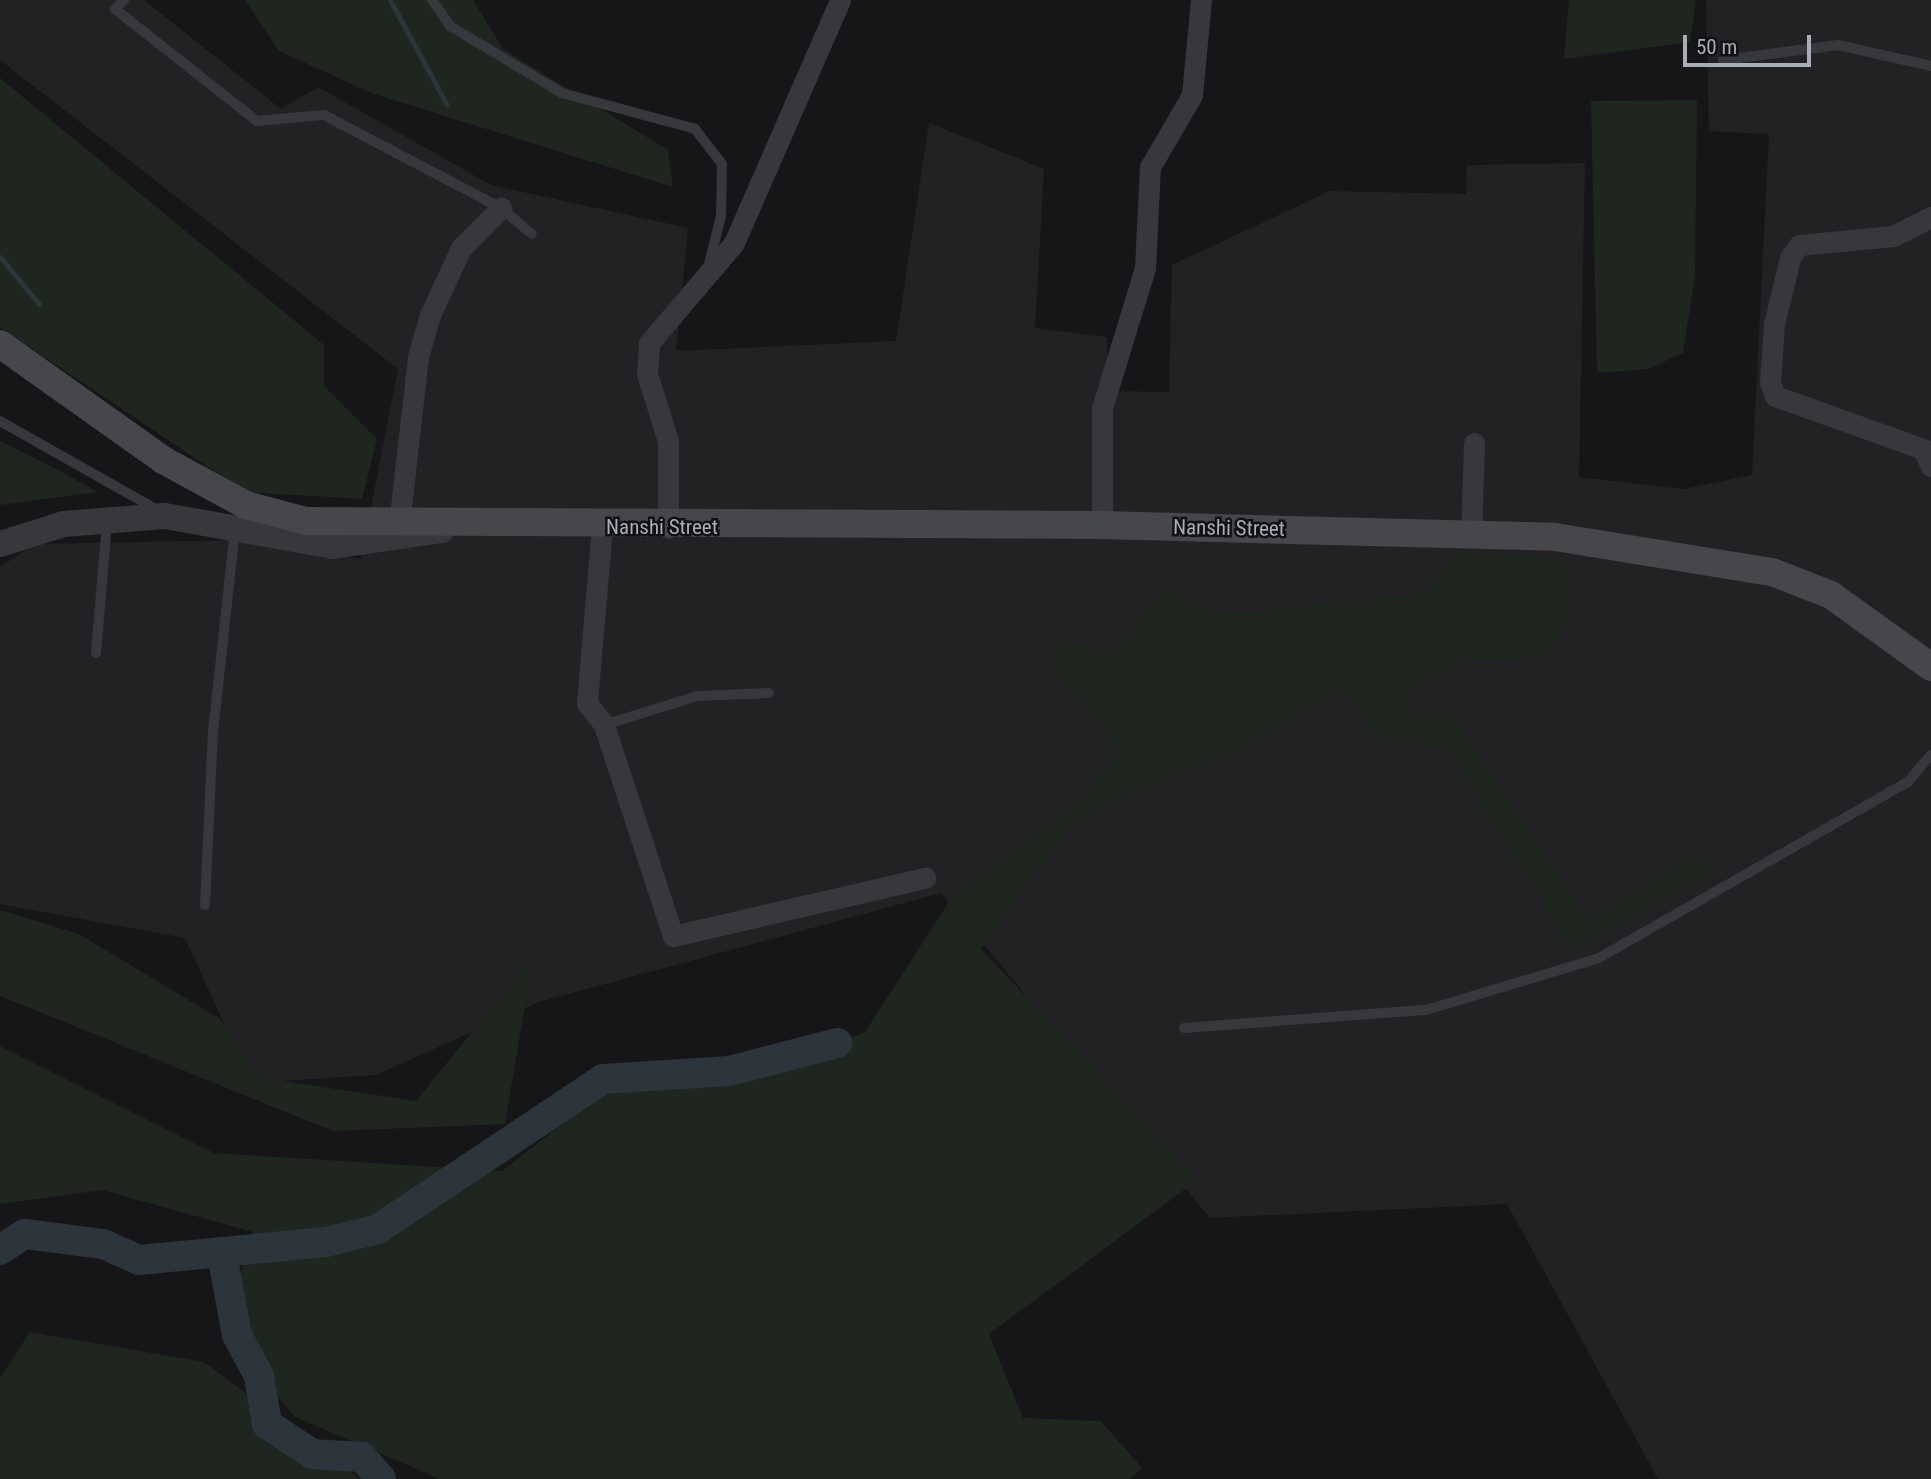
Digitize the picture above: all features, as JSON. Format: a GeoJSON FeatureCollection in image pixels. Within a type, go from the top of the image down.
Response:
{"type":"FeatureCollection","features":[{"type":"Feature","properties":{"kind":"main road","name":"Nanshi Street"},"geometry":{"type":"LineString","coordinates":[[0,344],[163,460],[246,505],[306,521],[400,528],[496,521],[668,528],[1102,525],[1555,537],[1772,572],[1831,596],[1930,663]]}},
{"type":"Feature","properties":{"kind":"street"},"geometry":{"type":"LineString","coordinates":[[668,528],[668,441],[646,374],[649,342],[707,270],[734,243],[840,0]]}},
{"type":"Feature","properties":{"kind":"street"},"geometry":{"type":"LineString","coordinates":[[1102,525],[1102,408],[1145,268],[1150,167],[1192,95],[1201,0]]}},
{"type":"Feature","properties":{"kind":"street"},"geometry":{"type":"LineString","coordinates":[[0,544],[32,531],[107,519],[165,516],[235,531],[333,546],[400,528],[418,358],[430,315],[461,248],[501,208]]}},
{"type":"Feature","properties":{"kind":"street"},"geometry":{"type":"LineString","coordinates":[[1931,217],[1893,236],[1799,245],[1790,258],[1774,324],[1770,382],[1775,396],[1923,449],[1931,466]]}},
{"type":"Feature","properties":{"kind":"street"},"geometry":{"type":"LineString","coordinates":[[1470,535],[1474,443]]}},
{"type":"Feature","properties":{"kind":"street"},"geometry":{"type":"LineString","coordinates":[[602,527],[587,703],[604,725],[673,936],[925,878]]}},
{"type":"Feature","properties":{"kind":"lane"},"geometry":{"type":"LineString","coordinates":[[124,0],[115,9],[257,121],[324,115],[501,208],[533,234]]}},
{"type":"Feature","properties":{"kind":"lane"},"geometry":{"type":"LineString","coordinates":[[432,0],[450,26],[562,93],[695,129],[722,164],[721,216],[707,270]]}},
{"type":"Feature","properties":{"kind":"lane"},"geometry":{"type":"LineString","coordinates":[[1723,60],[1838,45],[1931,66]]}},
{"type":"Feature","properties":{"kind":"lane"},"geometry":{"type":"LineString","coordinates":[[0,421],[165,516]]}},
{"type":"Feature","properties":{"kind":"lane"},"geometry":{"type":"LineString","coordinates":[[96,653],[107,519]]}},
{"type":"Feature","properties":{"kind":"lane"},"geometry":{"type":"LineString","coordinates":[[205,905],[213,732],[235,531]]}},
{"type":"Feature","properties":{"kind":"lane"},"geometry":{"type":"LineString","coordinates":[[604,725],[697,696],[769,693]]}},
{"type":"Feature","properties":{"kind":"lane"},"geometry":{"type":"LineString","coordinates":[[1184,1028],[1426,1010],[1599,958],[1908,782],[1931,755]]}},
{"type":"Feature","properties":{"kind":"shaded area"},"geometry":{"type":"Polygon","coordinates":[[[0,0],[144,0],[281,109],[318,87],[491,185],[688,228],[676,351],[896,341],[929,123],[1044,169],[1035,328],[1107,337],[1107,391],[1169,392],[1172,265],[1330,191],[1466,194],[1467,165],[1585,163],[1579,477],[1684,489],[1752,475],[1769,134],[1709,131],[1706,0],[1931,0],[1931,1479],[1658,1479],[1507,1204],[1210,1218],[941,893],[539,1002],[376,1075],[251,1083],[185,938],[0,904],[0,567],[35,544],[241,540],[361,559],[398,369],[0,60],[0,0]]]}},
{"type":"Feature","properties":{"kind":"shaded area"},"geometry":{"type":"Polygon","coordinates":[[[245,0],[473,0],[503,49],[668,150],[673,187],[371,93],[279,51],[245,0]]]}},
{"type":"Feature","properties":{"kind":"shaded area"},"geometry":{"type":"Polygon","coordinates":[[[1569,0],[1696,0],[1690,42],[1564,59],[1569,0]]]}},
{"type":"Feature","properties":{"kind":"shaded area"},"geometry":{"type":"Polygon","coordinates":[[[0,78],[324,345],[324,386],[377,439],[362,499],[245,492],[0,327],[0,78]]]}},
{"type":"Feature","properties":{"kind":"shaded area"},"geometry":{"type":"Polygon","coordinates":[[[1697,100],[1695,276],[1683,353],[1648,369],[1597,373],[1591,101],[1697,100]]]}},
{"type":"Feature","properties":{"kind":"shaded area"},"geometry":{"type":"Polygon","coordinates":[[[0,441],[64,473],[97,492],[0,505],[0,441]]]}},
{"type":"Feature","properties":{"kind":"shaded area"},"geometry":{"type":"Polygon","coordinates":[[[1460,550],[1569,560],[1567,626],[1542,658],[1465,660],[1401,698],[1416,712],[1448,712],[1587,920],[1696,852],[1719,870],[1573,952],[1448,749],[1381,742],[1345,691],[1231,755],[1110,803],[1066,832],[981,949],[1199,1179],[989,1334],[1023,1418],[1101,1421],[1142,1468],[1129,1479],[440,1479],[295,1417],[223,1332],[253,1232],[102,1190],[0,1204],[0,1046],[214,1153],[502,1171],[609,1088],[780,1071],[865,1032],[956,891],[1085,796],[1122,749],[1052,673],[1057,641],[1115,648],[1165,588],[1226,614],[1426,592],[1460,550]]]}},
{"type":"Feature","properties":{"kind":"shaded area"},"geometry":{"type":"Polygon","coordinates":[[[0,910],[79,934],[220,1019],[263,1078],[416,1101],[533,957],[505,1124],[333,1131],[0,996],[0,910]]]}},
{"type":"Feature","properties":{"kind":"shaded area"},"geometry":{"type":"Polygon","coordinates":[[[30,1332],[204,1362],[360,1479],[0,1479],[0,1378],[30,1332]]]}},
{"type":"Feature","properties":{"kind":"waterway"},"geometry":{"type":"LineString","coordinates":[[390,0],[447,105]]}},
{"type":"Feature","properties":{"kind":"waterway"},"geometry":{"type":"LineString","coordinates":[[0,257],[39,304]]}},
{"type":"Feature","properties":{"kind":"waterway"},"geometry":{"type":"LineString","coordinates":[[0,1250],[25,1234],[103,1244],[139,1260],[326,1242],[378,1229],[603,1079],[729,1071],[837,1043]]}},
{"type":"Feature","properties":{"kind":"waterway"},"geometry":{"type":"LineString","coordinates":[[222,1254],[237,1335],[259,1376],[267,1424],[312,1454],[362,1457],[381,1479]]}}]}
